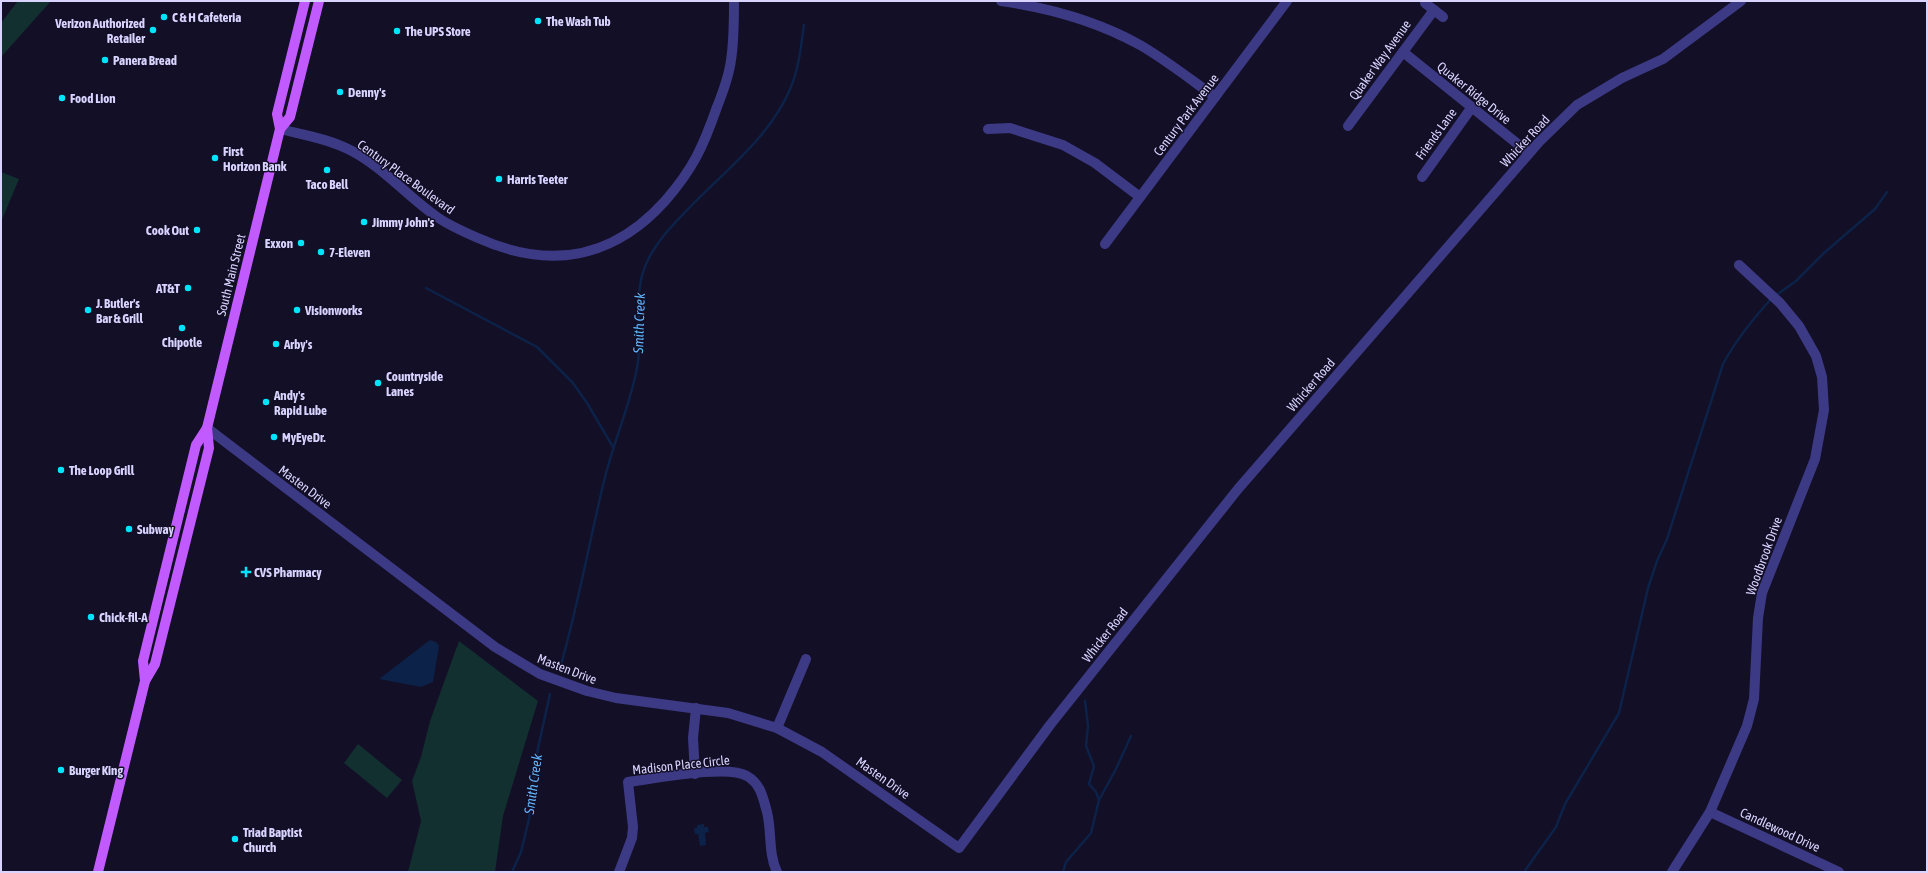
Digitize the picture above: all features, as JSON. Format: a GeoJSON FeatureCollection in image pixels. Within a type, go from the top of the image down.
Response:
{"type":"FeatureCollection","features":[{"type":"Feature","properties":{"kind":"main road","name":"South Main Street"},"geometry":{"type":"LineString","coordinates":[[98,872],[144,681],[143,661],[173,536],[196,445],[206,428],[280,129],[277,114],[305,1]]}},
{"type":"Feature","properties":{"kind":"main road","name":"South Main Street"},"geometry":{"type":"LineString","coordinates":[[280,129],[290,117],[319,1]]}},
{"type":"Feature","properties":{"kind":"street","name":"Century Place Boulevard"},"geometry":{"type":"LineString","coordinates":[[280,129],[319,138],[353,152],[375,166],[440,219],[496,246],[519,254],[546,256],[561,256],[589,251],[617,240],[643,223],[667,199],[694,162],[705,140],[729,72],[733,49],[734,1]]}},
{"type":"Feature","properties":{"kind":"street"},"geometry":{"type":"LineString","coordinates":[[1001,1],[1063,13],[1120,35],[1158,56],[1215,97]]}},
{"type":"Feature","properties":{"kind":"street","name":"Century Park Avenue"},"geometry":{"type":"LineString","coordinates":[[1105,244],[1287,1]]}},
{"type":"Feature","properties":{"kind":"street","name":"Whicker Road"},"geometry":{"type":"LineString","coordinates":[[959,848],[1042,736],[1238,489],[1529,153],[1577,105],[1622,78],[1664,59],[1741,1]]}},
{"type":"Feature","properties":{"kind":"street"},"geometry":{"type":"LineString","coordinates":[[1425,3],[1443,17]]}},
{"type":"Feature","properties":{"kind":"street","name":"Quaker Way Avenue"},"geometry":{"type":"LineString","coordinates":[[1348,126],[1434,10]]}},
{"type":"Feature","properties":{"kind":"street","name":"Quaker Ridge Drive"},"geometry":{"type":"LineString","coordinates":[[1403,52],[1529,153]]}},
{"type":"Feature","properties":{"kind":"street","name":"Friends Lane"},"geometry":{"type":"LineString","coordinates":[[1422,177],[1472,107]]}},
{"type":"Feature","properties":{"kind":"street"},"geometry":{"type":"LineString","coordinates":[[988,129],[1010,128],[1063,145],[1095,163],[1140,197]]}},
{"type":"Feature","properties":{"kind":"street","name":"Woodbrook Drive"},"geometry":{"type":"LineString","coordinates":[[1672,872],[1710,812],[1747,726],[1754,699],[1758,618],[1762,593],[1815,460],[1824,410],[1822,377],[1816,356],[1799,326],[1780,303],[1739,265]]}},
{"type":"Feature","properties":{"kind":"street","name":"Masten Drive"},"geometry":{"type":"LineString","coordinates":[[206,428],[495,647],[524,666],[556,681],[601,695],[696,708],[739,716],[777,728],[822,752],[959,848]]}},
{"type":"Feature","properties":{"kind":"street"},"geometry":{"type":"LineString","coordinates":[[777,728],[806,659]]}},
{"type":"Feature","properties":{"kind":"street"},"geometry":{"type":"LineString","coordinates":[[695,774],[693,738],[696,708]]}},
{"type":"Feature","properties":{"kind":"street","name":"Madison Place Circle"},"geometry":{"type":"LineString","coordinates":[[619,872],[632,838],[633,827],[628,782],[728,771],[746,775],[758,786],[763,794],[770,823],[771,855],[777,872]]}},
{"type":"Feature","properties":{"kind":"street","name":"Candlewood Drive"},"geometry":{"type":"LineString","coordinates":[[1710,812],[1839,872]]}},
{"type":"Feature","properties":{"kind":"green space"},"geometry":{"type":"Polygon","coordinates":[[[18,1],[51,1],[1,57],[1,23],[18,1]]]}},
{"type":"Feature","properties":{"kind":"green space"},"geometry":{"type":"Polygon","coordinates":[[[1,172],[19,179],[1,222],[1,172]]]}},
{"type":"Feature","properties":{"kind":"green space"},"geometry":{"type":"Polygon","coordinates":[[[459,641],[538,701],[503,816],[495,872],[408,872],[421,821],[412,781],[421,757],[430,721],[459,641]]]}},
{"type":"Feature","properties":{"kind":"green space"},"geometry":{"type":"Polygon","coordinates":[[[358,744],[402,780],[387,798],[344,763],[358,744]]]}},
{"type":"Feature","properties":{"kind":"water"},"geometry":{"type":"Polygon","coordinates":[[[430,640],[436,642],[439,646],[433,682],[421,687],[379,679],[430,640]]]}},
{"type":"Feature","properties":{"kind":"water"},"geometry":{"type":"Polygon","coordinates":[[[704,824],[704,827],[708,827],[709,832],[705,833],[706,845],[700,846],[698,834],[695,834],[694,828],[697,828],[697,825],[704,824]]]}},
{"type":"Feature","properties":{"kind":"waterway","name":"Smith Creek"},"geometry":{"type":"LineString","coordinates":[[560,668],[578,598],[604,481],[637,368],[639,355],[639,301],[642,275],[651,254],[661,239],[691,206],[747,151],[772,121],[782,105],[794,79],[804,25]]}},
{"type":"Feature","properties":{"kind":"waterway"},"geometry":{"type":"LineString","coordinates":[[1775,296],[1796,281],[1824,253],[1875,209],[1887,192]]}},
{"type":"Feature","properties":{"kind":"waterway"},"geometry":{"type":"LineString","coordinates":[[426,288],[537,347],[573,383],[587,403],[613,447]]}},
{"type":"Feature","properties":{"kind":"waterway"},"geometry":{"type":"LineString","coordinates":[[1524,872],[1556,827],[1565,804],[1619,713],[1648,588],[1657,561],[1667,539],[1723,364],[1745,330],[1771,299]]}},
{"type":"Feature","properties":{"kind":"waterway","name":"Smith Creek"},"geometry":{"type":"LineString","coordinates":[[512,872],[521,852],[529,819],[538,748],[550,694]]}},
{"type":"Feature","properties":{"kind":"waterway"},"geometry":{"type":"LineString","coordinates":[[1063,872],[1066,862],[1091,833],[1099,800],[1096,792],[1089,784],[1094,766],[1086,746],[1088,726],[1085,701]]}},
{"type":"Feature","properties":{"kind":"waterway"},"geometry":{"type":"LineString","coordinates":[[1099,800],[1116,769],[1131,736]]}},
{"type":"Feature","properties":{"kind":"place","name":"C & H Cafeteria"},"geometry":{"type":"Point","coordinates":[164,17]}},
{"type":"Feature","properties":{"kind":"place","name":"The Wash Tub"},"geometry":{"type":"Point","coordinates":[538,21]}},
{"type":"Feature","properties":{"kind":"place","name":"Verizon Authorized Retailer"},"geometry":{"type":"Point","coordinates":[153,30]}},
{"type":"Feature","properties":{"kind":"place","name":"The UPS Store"},"geometry":{"type":"Point","coordinates":[397,31]}},
{"type":"Feature","properties":{"kind":"place","name":"Panera Bread"},"geometry":{"type":"Point","coordinates":[105,60]}},
{"type":"Feature","properties":{"kind":"place","name":"Denny's"},"geometry":{"type":"Point","coordinates":[340,92]}},
{"type":"Feature","properties":{"kind":"place","name":"Food Lion"},"geometry":{"type":"Point","coordinates":[62,98]}},
{"type":"Feature","properties":{"kind":"place","name":"First Horizon Bank"},"geometry":{"type":"Point","coordinates":[215,158]}},
{"type":"Feature","properties":{"kind":"place","name":"Taco Bell"},"geometry":{"type":"Point","coordinates":[327,170]}},
{"type":"Feature","properties":{"kind":"place","name":"Harris Teeter"},"geometry":{"type":"Point","coordinates":[499,179]}},
{"type":"Feature","properties":{"kind":"place","name":"Jimmy John's"},"geometry":{"type":"Point","coordinates":[364,222]}},
{"type":"Feature","properties":{"kind":"place","name":"Cook Out"},"geometry":{"type":"Point","coordinates":[197,230]}},
{"type":"Feature","properties":{"kind":"place","name":"Exxon"},"geometry":{"type":"Point","coordinates":[301,243]}},
{"type":"Feature","properties":{"kind":"place","name":"7-Eleven"},"geometry":{"type":"Point","coordinates":[321,252]}},
{"type":"Feature","properties":{"kind":"place","name":"AT&T"},"geometry":{"type":"Point","coordinates":[188,288]}},
{"type":"Feature","properties":{"kind":"place","name":"J. Butler's Bar & Grill"},"geometry":{"type":"Point","coordinates":[88,310]}},
{"type":"Feature","properties":{"kind":"place","name":"Visionworks"},"geometry":{"type":"Point","coordinates":[297,310]}},
{"type":"Feature","properties":{"kind":"place","name":"Chipotle"},"geometry":{"type":"Point","coordinates":[182,328]}},
{"type":"Feature","properties":{"kind":"place","name":"Arby's"},"geometry":{"type":"Point","coordinates":[276,344]}},
{"type":"Feature","properties":{"kind":"place","name":"Countryside Lanes"},"geometry":{"type":"Point","coordinates":[378,383]}},
{"type":"Feature","properties":{"kind":"place","name":"Andy's Rapid Lube"},"geometry":{"type":"Point","coordinates":[266,402]}},
{"type":"Feature","properties":{"kind":"place","name":"MyEyeDr."},"geometry":{"type":"Point","coordinates":[274,437]}},
{"type":"Feature","properties":{"kind":"place","name":"The Loop Grill"},"geometry":{"type":"Point","coordinates":[61,470]}},
{"type":"Feature","properties":{"kind":"place","name":"Subway"},"geometry":{"type":"Point","coordinates":[129,529]}},
{"type":"Feature","properties":{"kind":"place","name":"CVS Pharmacy"},"geometry":{"type":"Point","coordinates":[246,572]}},
{"type":"Feature","properties":{"kind":"place","name":"Chick-fil-A"},"geometry":{"type":"Point","coordinates":[91,617]}},
{"type":"Feature","properties":{"kind":"place","name":"Burger King"},"geometry":{"type":"Point","coordinates":[61,770]}},
{"type":"Feature","properties":{"kind":"place","name":"Triad Baptist Church"},"geometry":{"type":"Point","coordinates":[235,839]}}]}
